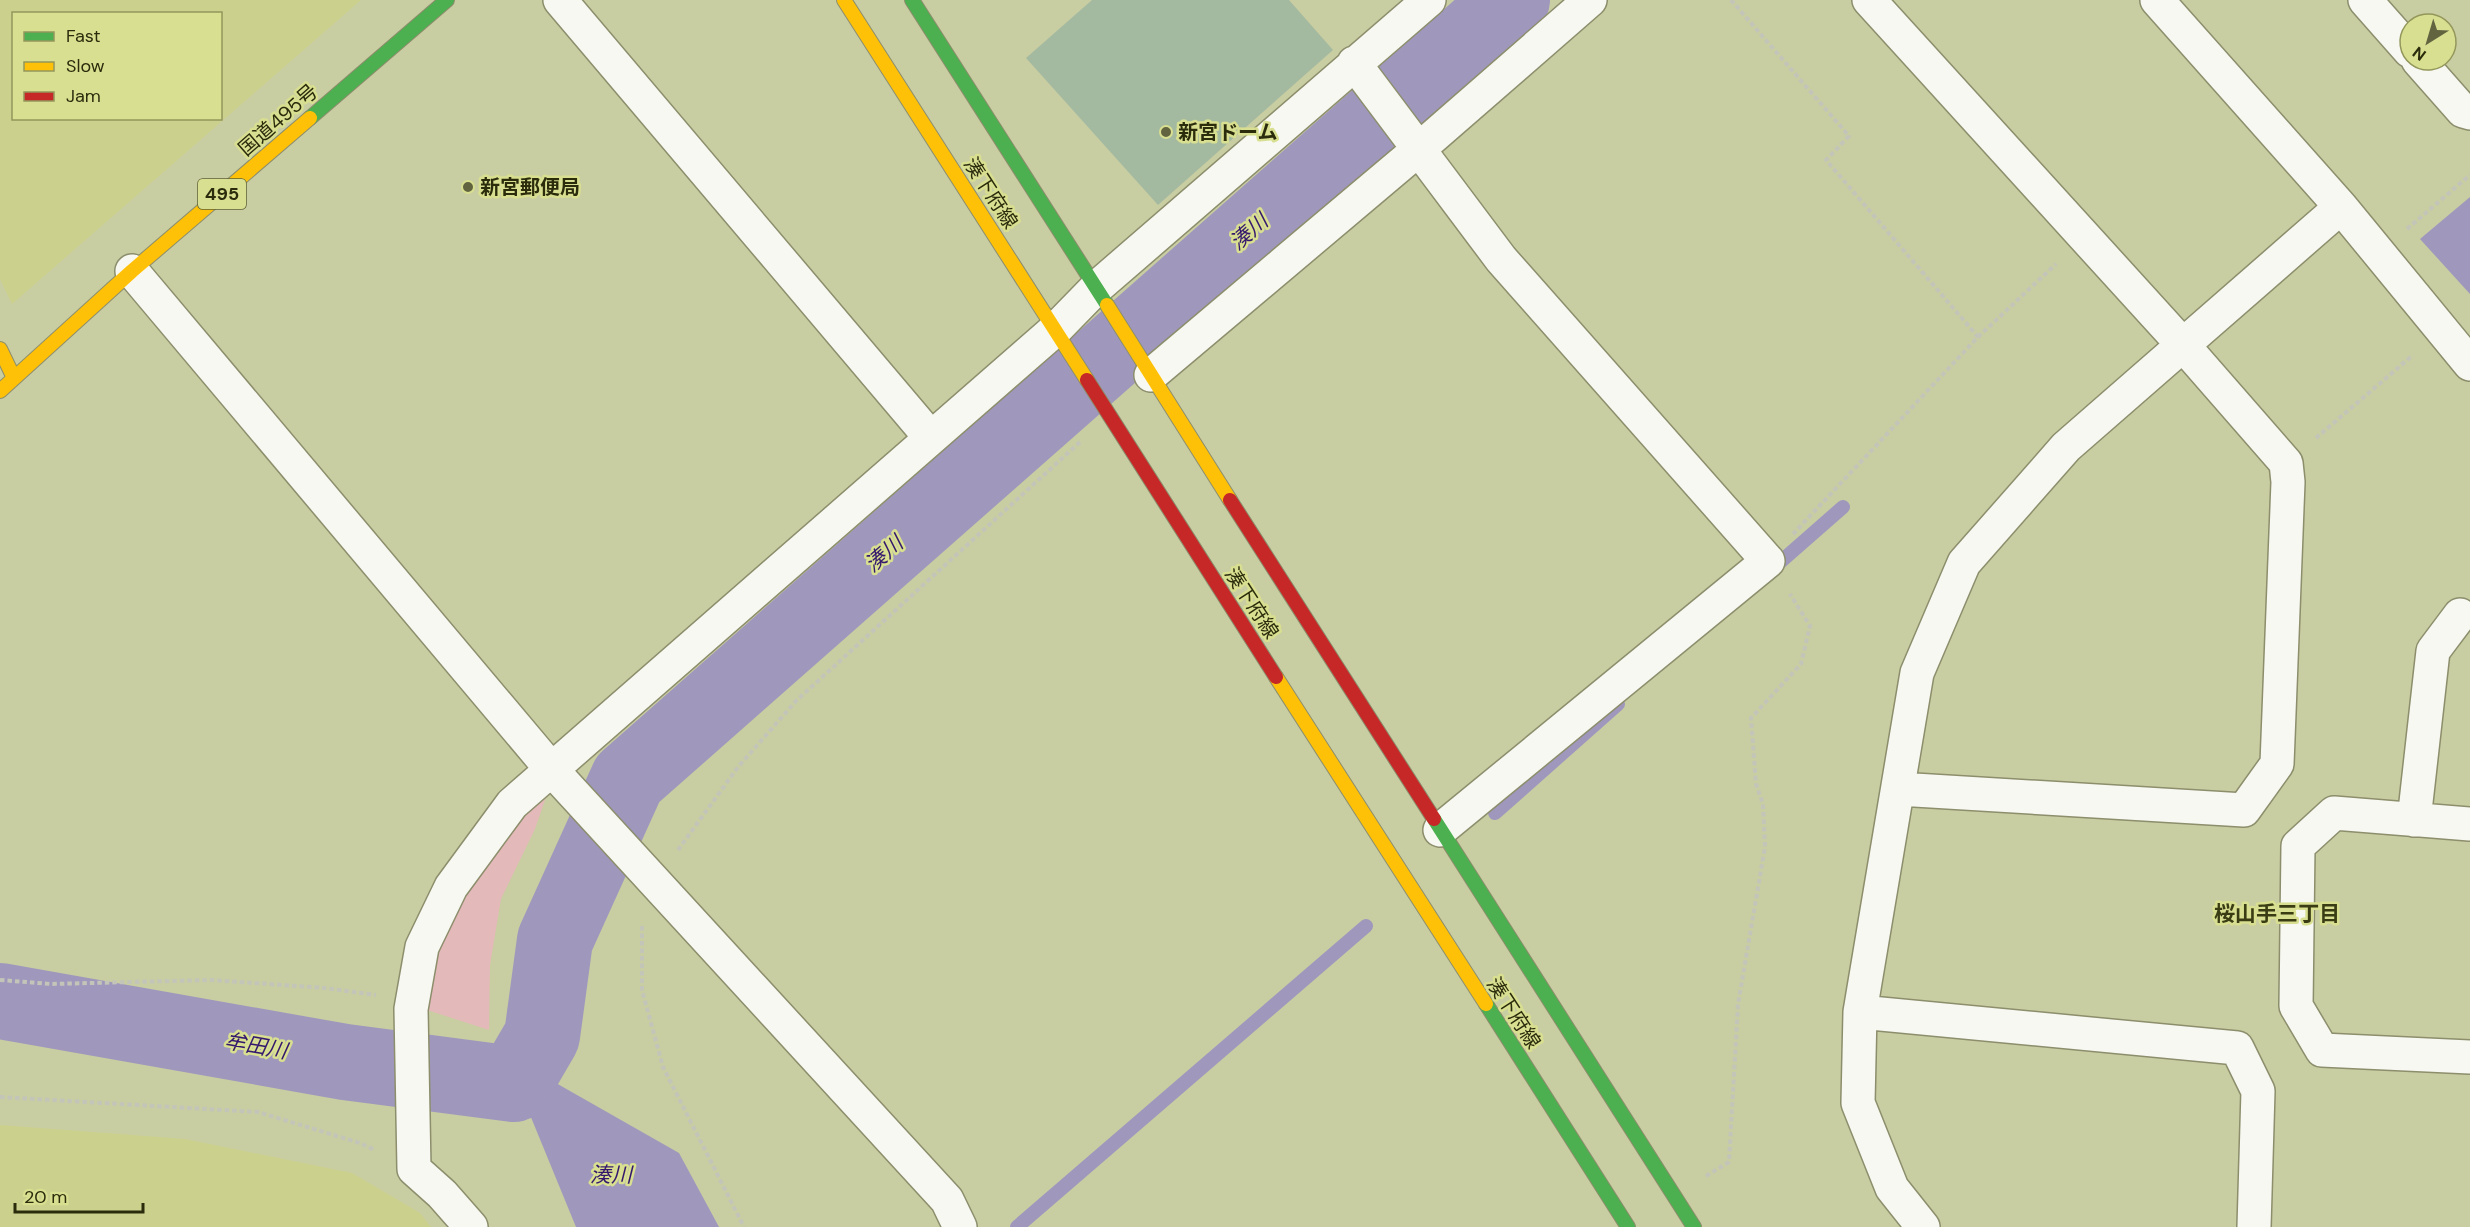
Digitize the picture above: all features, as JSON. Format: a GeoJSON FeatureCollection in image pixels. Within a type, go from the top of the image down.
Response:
{"type":"FeatureCollection","features":[{"type":"Feature","properties":{"kind":"main road","name":"国道495号"},"geometry":{"type":"LineString","coordinates":[[0,391],[132,272],[447,0]]}},
{"type":"Feature","properties":{"kind":"main road","name":"湊下府線"},"geometry":{"type":"LineString","coordinates":[[844,0],[1628,1227]]}},
{"type":"Feature","properties":{"kind":"main road","name":"湊下府線"},"geometry":{"type":"LineString","coordinates":[[912,0],[1694,1227]]}},
{"type":"Feature","properties":{"kind":"main road"},"geometry":{"type":"LineString","coordinates":[[0,349],[14,378]]}},
{"type":"Feature","properties":{"kind":"street"},"geometry":{"type":"LineString","coordinates":[[560,0],[931,438]]}},
{"type":"Feature","properties":{"kind":"street"},"geometry":{"type":"LineString","coordinates":[[471,1227],[413,1156],[412,1004],[422,946],[451,886],[512,804],[561,778],[931,438],[1056,329],[1096,288],[1429,0]]}},
{"type":"Feature","properties":{"kind":"street"},"geometry":{"type":"LineString","coordinates":[[1151,375],[1419,149],[1590,0]]}},
{"type":"Feature","properties":{"kind":"street"},"geometry":{"type":"LineString","coordinates":[[1869,0],[2183,345],[2286,463],[2288,482],[2277,764],[2244,810],[1898,789]]}},
{"type":"Feature","properties":{"kind":"street"},"geometry":{"type":"LineString","coordinates":[[2157,0],[2342,207],[2470,364]]}},
{"type":"Feature","properties":{"kind":"street"},"geometry":{"type":"LineString","coordinates":[[2365,0],[2398,37]]}},
{"type":"Feature","properties":{"kind":"street"},"geometry":{"type":"LineString","coordinates":[[1354,63],[1501,259],[1768,561],[1440,830]]}},
{"type":"Feature","properties":{"kind":"street"},"geometry":{"type":"LineString","coordinates":[[2429,72],[2463,111],[2470,113]]}},
{"type":"Feature","properties":{"kind":"street"},"geometry":{"type":"LineString","coordinates":[[1923,1227],[1892,1188],[1858,1103],[1860,1012],[1917,673],[1964,563],[2066,447],[2342,207]]}},
{"type":"Feature","properties":{"kind":"street"},"geometry":{"type":"LineString","coordinates":[[132,272],[561,778],[947,1200],[960,1227]]}},
{"type":"Feature","properties":{"kind":"street"},"geometry":{"type":"LineString","coordinates":[[2414,820],[2433,651],[2460,615]]}},
{"type":"Feature","properties":{"kind":"street"},"geometry":{"type":"LineString","coordinates":[[2470,825],[2334,813],[2298,846],[2296,1006],[2322,1050],[2470,1057]]}},
{"type":"Feature","properties":{"kind":"street"},"geometry":{"type":"LineString","coordinates":[[1860,1012],[2237,1048],[2258,1091],[2254,1227]]}},
{"type":"Feature","properties":{"kind":"path"},"geometry":{"type":"LineString","coordinates":[[1731,0],[1849,136],[1826,160],[1978,337]]}},
{"type":"Feature","properties":{"kind":"path"},"geometry":{"type":"LineString","coordinates":[[2379,253],[2470,175]]}},
{"type":"Feature","properties":{"kind":"path"},"geometry":{"type":"LineString","coordinates":[[1674,1195],[1729,1162],[1738,1004],[1765,847],[1763,804],[1756,784],[1752,718],[1801,664],[1810,626],[1768,561],[1978,337],[2085,237]]}},
{"type":"Feature","properties":{"kind":"path"},"geometry":{"type":"LineString","coordinates":[[2286,463],[2442,330]]}},
{"type":"Feature","properties":{"kind":"path"},"geometry":{"type":"LineString","coordinates":[[744,1227],[663,1067],[642,990],[642,920],[651,879],[738,767],[796,701],[1109,416]]}},
{"type":"Feature","properties":{"kind":"path"},"geometry":{"type":"LineString","coordinates":[[0,980],[51,984],[212,980],[324,988],[412,1004]]}},
{"type":"Feature","properties":{"kind":"path"},"geometry":{"type":"LineString","coordinates":[[0,1097],[258,1112],[360,1143],[413,1156]]}},
{"type":"Feature","properties":{"kind":"shaded area"},"geometry":{"type":"Polygon","coordinates":[[[0,0],[361,0],[12,304],[0,279],[0,0]]]}},
{"type":"Feature","properties":{"kind":"shaded area"},"geometry":{"type":"Polygon","coordinates":[[[549,788],[535,829],[501,899],[490,965],[489,1030],[424,1009],[432,952],[455,888],[549,788]]]}},
{"type":"Feature","properties":{"kind":"shaded area"},"geometry":{"type":"Polygon","coordinates":[[[0,1125],[185,1139],[352,1173],[420,1213],[431,1227],[0,1227],[0,1125]]]}},
{"type":"Feature","properties":{"kind":"water"},"geometry":{"type":"Polygon","coordinates":[[[2470,197],[2470,294],[2420,239],[2470,197]]]}},
{"type":"Feature","properties":{"kind":"water","name":"湊川"},"geometry":{"type":"Polygon","coordinates":[[[505,1054],[679,1153],[719,1227],[576,1227],[505,1054]]]}},
{"type":"Feature","properties":{"kind":"building","name":"新宮ドーム"},"geometry":{"type":"Polygon","coordinates":[[[1092,0],[1289,0],[1333,50],[1158,205],[1026,58],[1092,0]]]}},
{"type":"Feature","properties":{"kind":"waterway","name":"湊川"},"geometry":{"type":"LineString","coordinates":[[514,1084],[542,1036],[555,940],[628,779],[1512,0]]}},
{"type":"Feature","properties":{"kind":"waterway"},"geometry":{"type":"LineString","coordinates":[[1770,571],[1843,507]]}},
{"type":"Feature","properties":{"kind":"waterway"},"geometry":{"type":"LineString","coordinates":[[1495,813],[1618,704]]}},
{"type":"Feature","properties":{"kind":"waterway"},"geometry":{"type":"LineString","coordinates":[[1017,1227],[1366,926]]}},
{"type":"Feature","properties":{"kind":"waterway","name":"牟田川"},"geometry":{"type":"LineString","coordinates":[[0,1001],[345,1062],[514,1084]]}},
{"type":"Feature","properties":{"kind":"traffic: fast"},"geometry":{"type":"LineString","coordinates":[[310,118],[447,0]]}},
{"type":"Feature","properties":{"kind":"traffic: fast"},"geometry":{"type":"LineString","coordinates":[[912,0],[1107,305]]}},
{"type":"Feature","properties":{"kind":"traffic: fast"},"geometry":{"type":"LineString","coordinates":[[1434,819],[1694,1227]]}},
{"type":"Feature","properties":{"kind":"traffic: fast"},"geometry":{"type":"LineString","coordinates":[[1486,1004],[1628,1227]]}},
{"type":"Feature","properties":{"kind":"traffic: slow"},"geometry":{"type":"LineString","coordinates":[[844,0],[1087,380]]}},
{"type":"Feature","properties":{"kind":"traffic: slow"},"geometry":{"type":"LineString","coordinates":[[0,391],[132,271],[310,118]]}},
{"type":"Feature","properties":{"kind":"traffic: slow"},"geometry":{"type":"LineString","coordinates":[[1107,305],[1230,500]]}},
{"type":"Feature","properties":{"kind":"traffic: slow"},"geometry":{"type":"LineString","coordinates":[[0,349],[14,378]]}},
{"type":"Feature","properties":{"kind":"traffic: slow"},"geometry":{"type":"LineString","coordinates":[[1276,677],[1486,1004]]}},
{"type":"Feature","properties":{"kind":"traffic: jam"},"geometry":{"type":"LineString","coordinates":[[1087,380],[1276,677]]}},
{"type":"Feature","properties":{"kind":"traffic: jam"},"geometry":{"type":"LineString","coordinates":[[1230,500],[1434,819]]}},
{"type":"Feature","properties":{"kind":"place","name":"新宮ドーム"},"geometry":{"type":"Point","coordinates":[1166,132]}},
{"type":"Feature","properties":{"kind":"place","name":"新宮郵便局"},"geometry":{"type":"Point","coordinates":[468,187]}},
{"type":"Feature","properties":{"kind":"district","name":"桜山手三丁目"},"geometry":{"type":"Point","coordinates":[2277,914]}}]}
